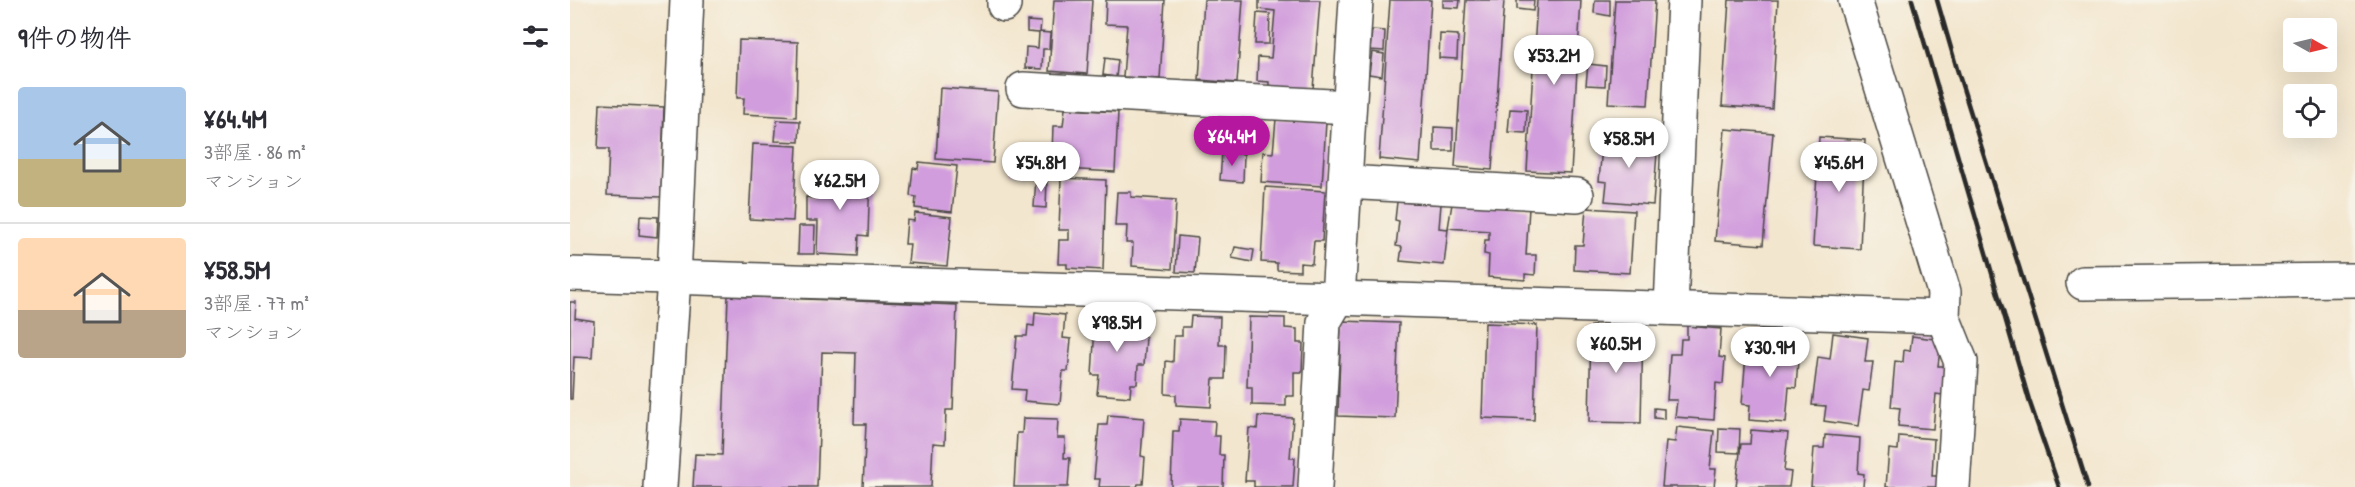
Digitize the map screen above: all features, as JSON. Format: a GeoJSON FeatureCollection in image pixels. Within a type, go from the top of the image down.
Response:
{"type":"FeatureCollection","features":[{"type":"Feature","properties":{"kind":"street"},"geometry":{"type":"LineString","coordinates":[[660,487],[674,278],[687,0]]}},
{"type":"Feature","properties":{"kind":"street"},"geometry":{"type":"LineString","coordinates":[[1315,487],[1324,322],[1338,298],[1356,0]]}},
{"type":"Feature","properties":{"kind":"street"},"geometry":{"type":"LineString","coordinates":[[1671,308],[1684,0]]}},
{"type":"Feature","properties":{"kind":"street"},"geometry":{"type":"LineString","coordinates":[[1855,0],[1944,292],[1943,317],[1962,362],[1953,487]]}},
{"type":"Feature","properties":{"kind":"street"},"geometry":{"type":"LineString","coordinates":[[1023,89],[1349,107]]}},
{"type":"Feature","properties":{"kind":"street"},"geometry":{"type":"LineString","coordinates":[[1346,182],[1577,195]]}},
{"type":"Feature","properties":{"kind":"street"},"geometry":{"type":"LineString","coordinates":[[570,274],[1943,317]]}},
{"type":"Feature","properties":{"kind":"street"},"geometry":{"type":"LineString","coordinates":[[2083,283],[2355,280]]}},
{"type":"Feature","properties":{"kind":"building"},"geometry":{"type":"Polygon","coordinates":[[[1054,0],[1092,0],[1087,74],[1049,71],[1054,0]]]}},
{"type":"Feature","properties":{"kind":"building"},"geometry":{"type":"Polygon","coordinates":[[[1106,0],[1165,0],[1160,79],[1123,77],[1127,25],[1105,24],[1106,0]]]}},
{"type":"Feature","properties":{"kind":"building"},"geometry":{"type":"Polygon","coordinates":[[[1204,0],[1243,0],[1237,83],[1199,80],[1204,0]]]}},
{"type":"Feature","properties":{"kind":"building"},"geometry":{"type":"Polygon","coordinates":[[[1259,0],[1320,0],[1313,89],[1269,86],[1269,82],[1257,81],[1258,57],[1271,58],[1275,11],[1259,9],[1259,0]]]}},
{"type":"Feature","properties":{"kind":"building"},"geometry":{"type":"Polygon","coordinates":[[[1390,0],[1431,0],[1420,163],[1379,159],[1390,0]]]}},
{"type":"Feature","properties":{"kind":"building"},"geometry":{"type":"Polygon","coordinates":[[[1443,0],[1460,0],[1459,8],[1443,7],[1443,0]]]}},
{"type":"Feature","properties":{"kind":"building"},"geometry":{"type":"Polygon","coordinates":[[[1466,0],[1504,0],[1492,170],[1455,167],[1466,0]]]}},
{"type":"Feature","properties":{"kind":"building"},"geometry":{"type":"Polygon","coordinates":[[[1517,0],[1534,0],[1533,11],[1517,9],[1517,0]]]}},
{"type":"Feature","properties":{"kind":"building"},"geometry":{"type":"Polygon","coordinates":[[[1537,0],[1581,0],[1571,173],[1527,171],[1537,0]]]}},
{"type":"Feature","properties":{"kind":"building"},"geometry":{"type":"Polygon","coordinates":[[[1595,0],[1610,0],[1610,16],[1594,13],[1595,0]]]}},
{"type":"Feature","properties":{"kind":"building"},"geometry":{"type":"Polygon","coordinates":[[[1615,0],[1655,0],[1648,105],[1608,103],[1615,0]]]}},
{"type":"Feature","properties":{"kind":"building"},"geometry":{"type":"Polygon","coordinates":[[[1729,0],[1778,0],[1772,109],[1722,106],[1729,0]]]}},
{"type":"Feature","properties":{"kind":"building"},"geometry":{"type":"Polygon","coordinates":[[[1257,13],[1270,14],[1269,44],[1255,44],[1257,13]]]}},
{"type":"Feature","properties":{"kind":"building"},"geometry":{"type":"Polygon","coordinates":[[[1027,21],[1041,22],[1040,32],[1050,33],[1049,49],[1043,49],[1042,69],[1025,68],[1026,47],[1038,48],[1039,33],[1027,32],[1027,21]]]}},
{"type":"Feature","properties":{"kind":"building"},"geometry":{"type":"Polygon","coordinates":[[[1372,30],[1385,31],[1384,51],[1370,50],[1372,30]]]}},
{"type":"Feature","properties":{"kind":"building"},"geometry":{"type":"Polygon","coordinates":[[[1440,34],[1458,35],[1457,59],[1439,58],[1440,34]]]}},
{"type":"Feature","properties":{"kind":"building"},"geometry":{"type":"Polygon","coordinates":[[[739,40],[798,42],[796,117],[743,114],[744,98],[737,98],[739,40]]]}},
{"type":"Feature","properties":{"kind":"building"},"geometry":{"type":"Polygon","coordinates":[[[1372,52],[1384,54],[1382,76],[1369,74],[1372,52]]]}},
{"type":"Feature","properties":{"kind":"building"},"geometry":{"type":"Polygon","coordinates":[[[1105,58],[1118,60],[1116,77],[1103,75],[1105,58]]]}},
{"type":"Feature","properties":{"kind":"building"},"geometry":{"type":"Polygon","coordinates":[[[1588,64],[1606,66],[1605,86],[1586,85],[1588,64]]]}},
{"type":"Feature","properties":{"kind":"building"},"geometry":{"type":"Polygon","coordinates":[[[940,88],[998,92],[993,163],[936,159],[940,88]]]}},
{"type":"Feature","properties":{"kind":"building"},"geometry":{"type":"Polygon","coordinates":[[[600,104],[664,107],[661,197],[607,195],[609,149],[598,149],[600,104]]]}},
{"type":"Feature","properties":{"kind":"building"},"geometry":{"type":"Polygon","coordinates":[[[1065,109],[1118,112],[1115,172],[1063,169],[1063,157],[1052,156],[1053,126],[1063,126],[1065,109]]]}},
{"type":"Feature","properties":{"kind":"building"},"geometry":{"type":"Polygon","coordinates":[[[1510,109],[1527,110],[1526,133],[1508,132],[1510,109]]]}},
{"type":"Feature","properties":{"kind":"building"},"geometry":{"type":"Polygon","coordinates":[[[1276,119],[1326,122],[1322,186],[1261,182],[1263,152],[1273,153],[1276,119]]]}},
{"type":"Feature","properties":{"kind":"building"},"geometry":{"type":"Polygon","coordinates":[[[777,120],[800,121],[799,142],[775,141],[777,120]]]}},
{"type":"Feature","properties":{"kind":"building"},"geometry":{"type":"Polygon","coordinates":[[[1434,127],[1453,128],[1453,151],[1434,151],[1434,127]]]}},
{"type":"Feature","properties":{"kind":"building"},"geometry":{"type":"Polygon","coordinates":[[[1725,129],[1773,133],[1763,245],[1715,241],[1725,129]]]}},
{"type":"Feature","properties":{"kind":"building"},"geometry":{"type":"Polygon","coordinates":[[[1603,135],[1658,140],[1653,205],[1605,201],[1607,182],[1599,181],[1603,135]]]}},
{"type":"Feature","properties":{"kind":"building"},"geometry":{"type":"Polygon","coordinates":[[[1819,137],[1865,140],[1860,249],[1813,246],[1819,137]]]}},
{"type":"Feature","properties":{"kind":"building"},"geometry":{"type":"Polygon","coordinates":[[[753,144],[797,146],[793,221],[749,219],[753,144]]]}},
{"type":"Feature","properties":{"kind":"building"},"geometry":{"type":"Polygon","coordinates":[[[1013,149],[1027,150],[1025,174],[1011,173],[1013,149]]]}},
{"type":"Feature","properties":{"kind":"building"},"geometry":{"type":"Polygon","coordinates":[[[1222,152],[1244,154],[1243,182],[1220,180],[1222,152]]]}},
{"type":"Feature","properties":{"kind":"building"},"geometry":{"type":"Polygon","coordinates":[[[919,162],[957,166],[952,212],[915,208],[916,197],[910,196],[913,168],[918,169],[919,162]]]}},
{"type":"Feature","properties":{"kind":"building"},"geometry":{"type":"Polygon","coordinates":[[[814,170],[870,173],[868,236],[859,235],[858,256],[817,254],[818,221],[806,221],[806,197],[813,198],[814,170]]]}},
{"type":"Feature","properties":{"kind":"building"},"geometry":{"type":"Polygon","coordinates":[[[1036,178],[1047,179],[1046,208],[1034,207],[1036,178]]]}},
{"type":"Feature","properties":{"kind":"building"},"geometry":{"type":"Polygon","coordinates":[[[1061,178],[1106,180],[1103,270],[1067,268],[1067,264],[1058,264],[1059,240],[1069,240],[1069,230],[1059,230],[1061,178]]]}},
{"type":"Feature","properties":{"kind":"building"},"geometry":{"type":"Polygon","coordinates":[[[1265,187],[1325,191],[1322,241],[1314,241],[1312,264],[1300,263],[1300,271],[1277,270],[1277,263],[1261,262],[1265,187]]]}},
{"type":"Feature","properties":{"kind":"building"},"geometry":{"type":"Polygon","coordinates":[[[1117,192],[1131,192],[1131,197],[1176,200],[1172,269],[1132,266],[1133,243],[1126,243],[1127,226],[1115,226],[1117,192]]]}},
{"type":"Feature","properties":{"kind":"building"},"geometry":{"type":"Polygon","coordinates":[[[1397,202],[1441,204],[1439,228],[1448,229],[1444,265],[1400,261],[1402,247],[1396,246],[1399,221],[1395,220],[1397,202]]]}},
{"type":"Feature","properties":{"kind":"building"},"geometry":{"type":"Polygon","coordinates":[[[1452,204],[1529,208],[1526,255],[1536,255],[1535,275],[1525,274],[1525,280],[1488,277],[1489,255],[1484,254],[1485,240],[1489,240],[1489,231],[1448,228],[1452,204]]]}},
{"type":"Feature","properties":{"kind":"building"},"geometry":{"type":"Polygon","coordinates":[[[1586,208],[1634,211],[1630,273],[1574,270],[1575,245],[1583,245],[1586,208]]]}},
{"type":"Feature","properties":{"kind":"building"},"geometry":{"type":"Polygon","coordinates":[[[915,213],[952,217],[947,266],[908,263],[910,244],[905,244],[907,220],[914,221],[915,213]]]}},
{"type":"Feature","properties":{"kind":"building"},"geometry":{"type":"Polygon","coordinates":[[[640,216],[658,217],[657,237],[639,235],[640,216]]]}},
{"type":"Feature","properties":{"kind":"building"},"geometry":{"type":"Polygon","coordinates":[[[799,226],[815,226],[814,254],[798,254],[799,226]]]}},
{"type":"Feature","properties":{"kind":"building"},"geometry":{"type":"Polygon","coordinates":[[[1178,236],[1198,238],[1195,273],[1176,272],[1178,236]]]}},
{"type":"Feature","properties":{"kind":"building"},"geometry":{"type":"Polygon","coordinates":[[[1235,247],[1254,250],[1252,262],[1232,258],[1235,247]]]}},
{"type":"Feature","properties":{"kind":"building"},"geometry":{"type":"Polygon","coordinates":[[[728,296],[957,305],[953,410],[946,410],[945,444],[933,443],[931,487],[863,487],[866,424],[854,424],[856,353],[822,352],[817,487],[693,487],[695,454],[722,455],[728,296]]]}},
{"type":"Feature","properties":{"kind":"building"},"geometry":{"type":"Polygon","coordinates":[[[570,302],[576,302],[575,318],[594,321],[592,358],[574,357],[572,399],[570,399],[570,302]]]}},
{"type":"Feature","properties":{"kind":"building"},"geometry":{"type":"Polygon","coordinates":[[[1096,310],[1129,312],[1128,321],[1140,322],[1139,337],[1146,337],[1144,365],[1138,365],[1137,384],[1131,384],[1130,397],[1097,394],[1099,375],[1092,375],[1096,310]]]}},
{"type":"Feature","properties":{"kind":"building"},"geometry":{"type":"Polygon","coordinates":[[[1035,312],[1065,315],[1063,338],[1071,339],[1068,371],[1063,371],[1060,404],[1024,401],[1025,390],[1012,389],[1017,336],[1027,336],[1028,325],[1034,326],[1035,312]]]}},
{"type":"Feature","properties":{"kind":"building"},"geometry":{"type":"Polygon","coordinates":[[[1191,316],[1220,317],[1219,345],[1226,345],[1225,379],[1213,379],[1211,407],[1176,405],[1176,395],[1165,394],[1166,361],[1173,362],[1174,336],[1182,336],[1182,327],[1190,327],[1191,316]]]}},
{"type":"Feature","properties":{"kind":"building"},"geometry":{"type":"Polygon","coordinates":[[[1249,317],[1285,318],[1285,328],[1297,329],[1297,343],[1303,343],[1302,372],[1294,372],[1294,396],[1286,396],[1286,406],[1252,405],[1252,387],[1247,387],[1249,317]]]}},
{"type":"Feature","properties":{"kind":"building"},"geometry":{"type":"Polygon","coordinates":[[[1341,321],[1399,323],[1395,418],[1338,416],[1341,321]]]}},
{"type":"Feature","properties":{"kind":"building"},"geometry":{"type":"Polygon","coordinates":[[[1485,323],[1537,325],[1534,420],[1482,418],[1485,323]]]}},
{"type":"Feature","properties":{"kind":"building"},"geometry":{"type":"Polygon","coordinates":[[[1591,326],[1643,327],[1641,423],[1589,422],[1591,326]]]}},
{"type":"Feature","properties":{"kind":"building"},"geometry":{"type":"Polygon","coordinates":[[[1687,326],[1721,329],[1719,357],[1725,358],[1723,384],[1716,383],[1714,420],[1675,417],[1677,400],[1667,400],[1670,354],[1680,354],[1681,339],[1687,339],[1687,326]]]}},
{"type":"Feature","properties":{"kind":"building"},"geometry":{"type":"Polygon","coordinates":[[[1761,329],[1791,331],[1789,360],[1798,360],[1796,388],[1789,387],[1786,423],[1749,420],[1750,405],[1742,404],[1746,354],[1758,355],[1761,329]]]}},
{"type":"Feature","properties":{"kind":"building"},"geometry":{"type":"Polygon","coordinates":[[[1833,333],[1868,338],[1865,362],[1873,362],[1869,391],[1863,390],[1858,426],[1824,421],[1826,406],[1812,405],[1818,357],[1830,359],[1833,333]]]}},
{"type":"Feature","properties":{"kind":"building"},"geometry":{"type":"Polygon","coordinates":[[[1912,336],[1941,340],[1938,366],[1945,366],[1943,395],[1936,394],[1933,429],[1898,426],[1900,408],[1891,407],[1895,361],[1903,362],[1904,350],[1910,351],[1912,336]]]}},
{"type":"Feature","properties":{"kind":"building"},"geometry":{"type":"Polygon","coordinates":[[[1654,408],[1664,409],[1664,419],[1654,418],[1654,408]]]}},
{"type":"Feature","properties":{"kind":"building"},"geometry":{"type":"Polygon","coordinates":[[[1108,415],[1144,418],[1141,456],[1145,457],[1143,484],[1138,484],[1137,487],[1099,487],[1100,479],[1094,479],[1099,425],[1107,425],[1108,415]]]}},
{"type":"Feature","properties":{"kind":"building"},"geometry":{"type":"Polygon","coordinates":[[[1258,416],[1293,418],[1290,458],[1295,458],[1293,487],[1254,487],[1254,481],[1245,481],[1249,428],[1257,429],[1258,416]]]}},
{"type":"Feature","properties":{"kind":"building"},"geometry":{"type":"Polygon","coordinates":[[[1023,418],[1058,419],[1057,438],[1065,438],[1064,458],[1070,458],[1068,487],[1014,487],[1017,433],[1022,433],[1023,418]]]}},
{"type":"Feature","properties":{"kind":"building"},"geometry":{"type":"Polygon","coordinates":[[[1180,419],[1215,421],[1214,436],[1220,436],[1219,455],[1224,455],[1223,487],[1171,487],[1173,431],[1179,431],[1180,419]]]}},
{"type":"Feature","properties":{"kind":"building"},"geometry":{"type":"Polygon","coordinates":[[[1677,427],[1714,431],[1710,469],[1716,469],[1714,487],[1662,487],[1666,441],[1675,442],[1677,427]]]}},
{"type":"Feature","properties":{"kind":"building"},"geometry":{"type":"Polygon","coordinates":[[[1719,428],[1740,429],[1739,453],[1718,452],[1719,428]]]}},
{"type":"Feature","properties":{"kind":"building"},"geometry":{"type":"Polygon","coordinates":[[[1751,430],[1788,433],[1784,471],[1791,472],[1789,487],[1736,487],[1741,444],[1750,444],[1751,430]]]}},
{"type":"Feature","properties":{"kind":"building"},"geometry":{"type":"Polygon","coordinates":[[[1825,435],[1860,438],[1858,473],[1864,474],[1863,487],[1811,487],[1814,448],[1824,448],[1825,435]]]}},
{"type":"Feature","properties":{"kind":"building"},"geometry":{"type":"Polygon","coordinates":[[[1899,436],[1934,439],[1932,476],[1938,476],[1937,487],[1886,487],[1889,449],[1898,450],[1899,436]]]}},
{"type":"Feature","properties":{"kind":"railway"},"geometry":{"type":"LineString","coordinates":[[1912,0],[2029,400],[2059,487]]}},
{"type":"Feature","properties":{"kind":"railway"},"geometry":{"type":"LineString","coordinates":[[1937,0],[2088,487]]}}]}
